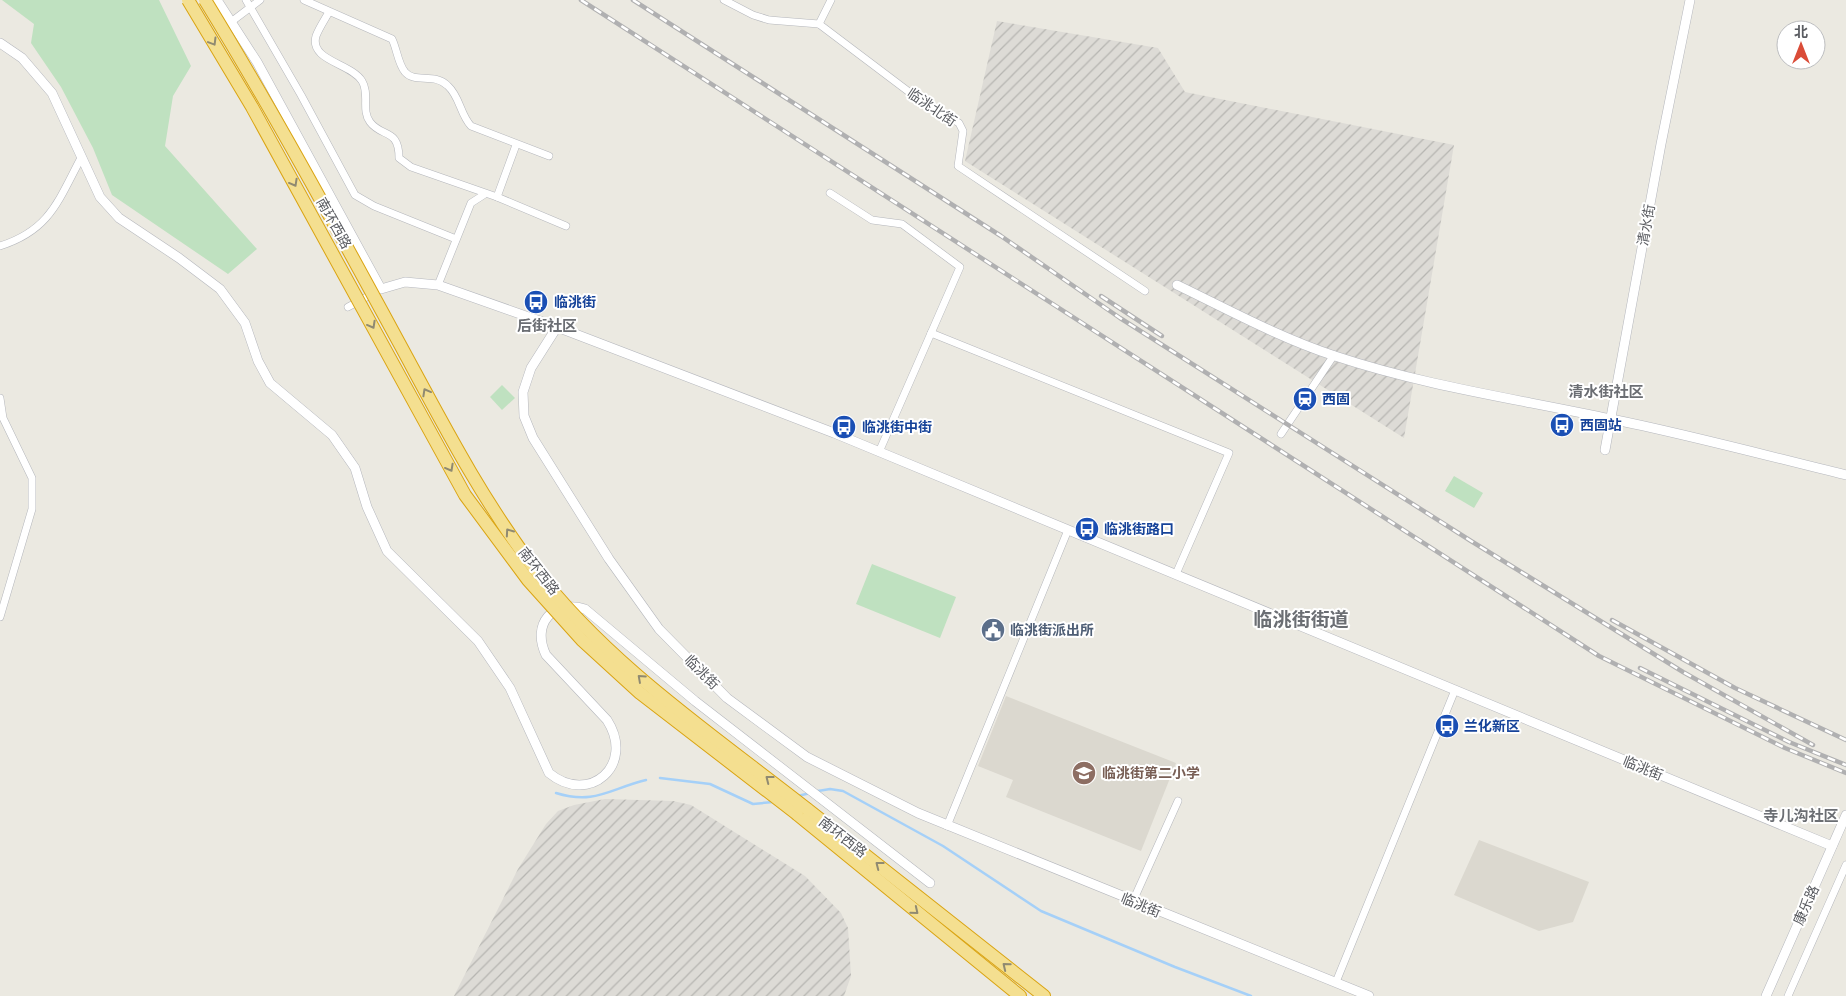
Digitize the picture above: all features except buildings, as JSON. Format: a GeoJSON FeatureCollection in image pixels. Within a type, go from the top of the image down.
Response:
{"type":"FeatureCollection","features":[{"type":"Feature","properties":{"kind":"highway","name":"南环西路"},"geometry":{"type":"LineString","coordinates":[[188,0],[252,107],[465,495],[522,572],[582,640],[640,693],[802,811],[1044,996]]}},
{"type":"Feature","properties":{"kind":"highway","name":"南环西路"},"geometry":{"type":"LineString","coordinates":[[205,0],[266,99],[479,488],[535,569],[590,631],[650,685],[1020,996]]}},
{"type":"Feature","properties":{"kind":"street"},"geometry":{"type":"LineString","coordinates":[[217,0],[262,70],[380,289],[348,307]]}},
{"type":"Feature","properties":{"kind":"street"},"geometry":{"type":"LineString","coordinates":[[246,0],[302,95],[355,194],[374,206],[456,238]]}},
{"type":"Feature","properties":{"kind":"street"},"geometry":{"type":"LineString","coordinates":[[231,22],[260,0]]}},
{"type":"Feature","properties":{"kind":"street"},"geometry":{"type":"LineString","coordinates":[[304,0],[392,39],[401,66],[409,75],[414,78],[436,78],[446,83],[453,90],[464,118],[471,126],[548,156]]}},
{"type":"Feature","properties":{"kind":"street","name":"临洮北街"},"geometry":{"type":"LineString","coordinates":[[724,0],[753,15],[770,20],[798,20],[819,24],[922,101],[959,123],[963,131],[958,166],[1145,291]]}},
{"type":"Feature","properties":{"kind":"street"},"geometry":{"type":"LineString","coordinates":[[819,24],[831,0]]}},
{"type":"Feature","properties":{"kind":"street","name":"清水街"},"geometry":{"type":"LineString","coordinates":[[1605,450],[1661,144],[1690,0]]}},
{"type":"Feature","properties":{"kind":"street"},"geometry":{"type":"LineString","coordinates":[[329,12],[316,35],[317,48],[325,58],[357,74],[364,83],[367,94],[367,117],[374,126],[393,137],[397,143],[399,158],[411,167],[497,197],[566,226]]}},
{"type":"Feature","properties":{"kind":"street"},"geometry":{"type":"LineString","coordinates":[[0,43],[22,58],[52,93],[100,197],[119,218],[179,258],[220,290],[245,323],[258,360],[270,384],[332,435],[355,468],[367,507],[387,551],[478,641],[510,688],[548,773],[570,785],[582,786],[604,776],[612,766],[616,755],[616,737],[607,720],[546,655],[541,646],[541,630],[548,616],[565,606],[576,606],[586,609],[695,701],[828,806],[930,883]]}},
{"type":"Feature","properties":{"kind":"street"},"geometry":{"type":"LineString","coordinates":[[497,197],[516,144]]}},
{"type":"Feature","properties":{"kind":"street"},"geometry":{"type":"LineString","coordinates":[[0,246],[19,240],[43,223],[81,158]]}},
{"type":"Feature","properties":{"kind":"street"},"geometry":{"type":"LineString","coordinates":[[830,192],[872,220],[902,224],[960,267],[879,452]]}},
{"type":"Feature","properties":{"kind":"street"},"geometry":{"type":"LineString","coordinates":[[438,285],[471,203],[485,194]]}},
{"type":"Feature","properties":{"kind":"street","name":"临洮街"},"geometry":{"type":"LineString","coordinates":[[380,289],[405,282],[438,285],[557,327],[879,452],[1832,846]]}},
{"type":"Feature","properties":{"kind":"street"},"geometry":{"type":"LineString","coordinates":[[1176,285],[1276,333],[1334,355],[1384,371],[1467,391],[1612,419],[1846,475]]}},
{"type":"Feature","properties":{"kind":"street","name":"临洮街"},"geometry":{"type":"LineString","coordinates":[[557,327],[530,368],[523,392],[524,416],[532,438],[609,559],[659,629],[727,698],[807,757],[918,813],[1368,996]]}},
{"type":"Feature","properties":{"kind":"street"},"geometry":{"type":"LineString","coordinates":[[931,332],[1229,453],[1176,574]]}},
{"type":"Feature","properties":{"kind":"street"},"geometry":{"type":"LineString","coordinates":[[1281,434],[1334,355]]}},
{"type":"Feature","properties":{"kind":"street"},"geometry":{"type":"LineString","coordinates":[[0,398],[3,418],[32,478],[32,508],[0,617]]}},
{"type":"Feature","properties":{"kind":"street"},"geometry":{"type":"LineString","coordinates":[[948,826],[1068,530]]}},
{"type":"Feature","properties":{"kind":"street"},"geometry":{"type":"LineString","coordinates":[[1336,982],[1455,690]]}},
{"type":"Feature","properties":{"kind":"street"},"geometry":{"type":"LineString","coordinates":[[1133,901],[1178,801]]}},
{"type":"Feature","properties":{"kind":"street","name":"康乐路"},"geometry":{"type":"LineString","coordinates":[[1766,996],[1846,814]]}},
{"type":"Feature","properties":{"kind":"street"},"geometry":{"type":"LineString","coordinates":[[1788,996],[1846,865]]}},
{"type":"Feature","properties":{"kind":"shaded area"},"geometry":{"type":"Polygon","coordinates":[[[997,21],[1158,48],[1185,92],[1454,145],[1404,438],[965,161],[997,21]]]}},
{"type":"Feature","properties":{"kind":"shaded area","name":"临洮街第二小学"},"geometry":{"type":"Polygon","coordinates":[[[1006,696],[1176,763],[1141,851],[1006,797],[1013,780],[978,766],[1006,696]]]}},
{"type":"Feature","properties":{"kind":"shaded area"},"geometry":{"type":"Polygon","coordinates":[[[605,799],[673,801],[691,805],[805,876],[841,913],[848,928],[851,976],[844,996],[454,996],[518,869],[546,824],[558,811],[574,805],[605,799]]]}},
{"type":"Feature","properties":{"kind":"shaded area"},"geometry":{"type":"Polygon","coordinates":[[[1479,840],[1589,882],[1573,922],[1539,931],[1454,895],[1479,840]]]}},
{"type":"Feature","properties":{"kind":"green space"},"geometry":{"type":"Polygon","coordinates":[[[2,0],[159,0],[191,66],[173,96],[165,146],[257,249],[228,274],[112,195],[93,148],[61,87],[31,43],[34,24],[2,0]]]}},
{"type":"Feature","properties":{"kind":"green space"},"geometry":{"type":"Polygon","coordinates":[[[502,385],[515,398],[502,410],[490,397],[502,385]]]}},
{"type":"Feature","properties":{"kind":"green space"},"geometry":{"type":"Polygon","coordinates":[[[1454,476],[1483,493],[1474,508],[1445,491],[1454,476]]]}},
{"type":"Feature","properties":{"kind":"green space"},"geometry":{"type":"Polygon","coordinates":[[[872,564],[956,597],[940,638],[856,604],[872,564]]]}},
{"type":"Feature","properties":{"kind":"waterway"},"geometry":{"type":"LineString","coordinates":[[660,778],[710,784],[753,804],[773,802]]}},
{"type":"Feature","properties":{"kind":"waterway"},"geometry":{"type":"LineString","coordinates":[[556,793],[592,797],[646,780]]}},
{"type":"Feature","properties":{"kind":"waterway"},"geometry":{"type":"LineString","coordinates":[[818,791],[830,789],[843,791],[943,846],[1041,911],[1175,967],[1251,996]]}},
{"type":"Feature","properties":{"kind":"waterway"},"geometry":{"type":"LineString","coordinates":[[798,796],[810,793]]}},
{"type":"Feature","properties":{"kind":"railway"},"geometry":{"type":"LineString","coordinates":[[581,0],[1599,656],[1785,748],[1846,773]]}},
{"type":"Feature","properties":{"kind":"railway"},"geometry":{"type":"LineString","coordinates":[[633,0],[1001,236],[1120,318],[1471,541],[1683,672],[1813,745]]}},
{"type":"Feature","properties":{"kind":"railway"},"geometry":{"type":"LineString","coordinates":[[1101,296],[1162,336]]}},
{"type":"Feature","properties":{"kind":"railway"},"geometry":{"type":"LineString","coordinates":[[1612,620],[1735,688],[1846,740]]}},
{"type":"Feature","properties":{"kind":"railway"},"geometry":{"type":"LineString","coordinates":[[1640,668],[1789,742],[1846,765]]}},
{"type":"Feature","properties":{"kind":"place","name":"临洮街"},"geometry":{"type":"Point","coordinates":[536,302]}},
{"type":"Feature","properties":{"kind":"place","name":"西固"},"geometry":{"type":"Point","coordinates":[1305,399]}},
{"type":"Feature","properties":{"kind":"place","name":"西固站"},"geometry":{"type":"Point","coordinates":[1562,425]}},
{"type":"Feature","properties":{"kind":"place","name":"临洮街中街"},"geometry":{"type":"Point","coordinates":[844,427]}},
{"type":"Feature","properties":{"kind":"place","name":"临洮街路口"},"geometry":{"type":"Point","coordinates":[1087,529]}},
{"type":"Feature","properties":{"kind":"place","name":"临洮街派出所"},"geometry":{"type":"Point","coordinates":[993,630]}},
{"type":"Feature","properties":{"kind":"place","name":"兰化新区"},"geometry":{"type":"Point","coordinates":[1447,726]}},
{"type":"Feature","properties":{"kind":"place","name":"临洮街第二小学"},"geometry":{"type":"Point","coordinates":[1084,773]}},
{"type":"Feature","properties":{"kind":"district","name":"后街社区"},"geometry":{"type":"Point","coordinates":[547,326]}},
{"type":"Feature","properties":{"kind":"district","name":"清水街社区"},"geometry":{"type":"Point","coordinates":[1606,392]}},
{"type":"Feature","properties":{"kind":"district","name":"临洮街街道"},"geometry":{"type":"Point","coordinates":[1301,619]}},
{"type":"Feature","properties":{"kind":"district","name":"寺儿沟社区"},"geometry":{"type":"Point","coordinates":[1801,816]}}]}
